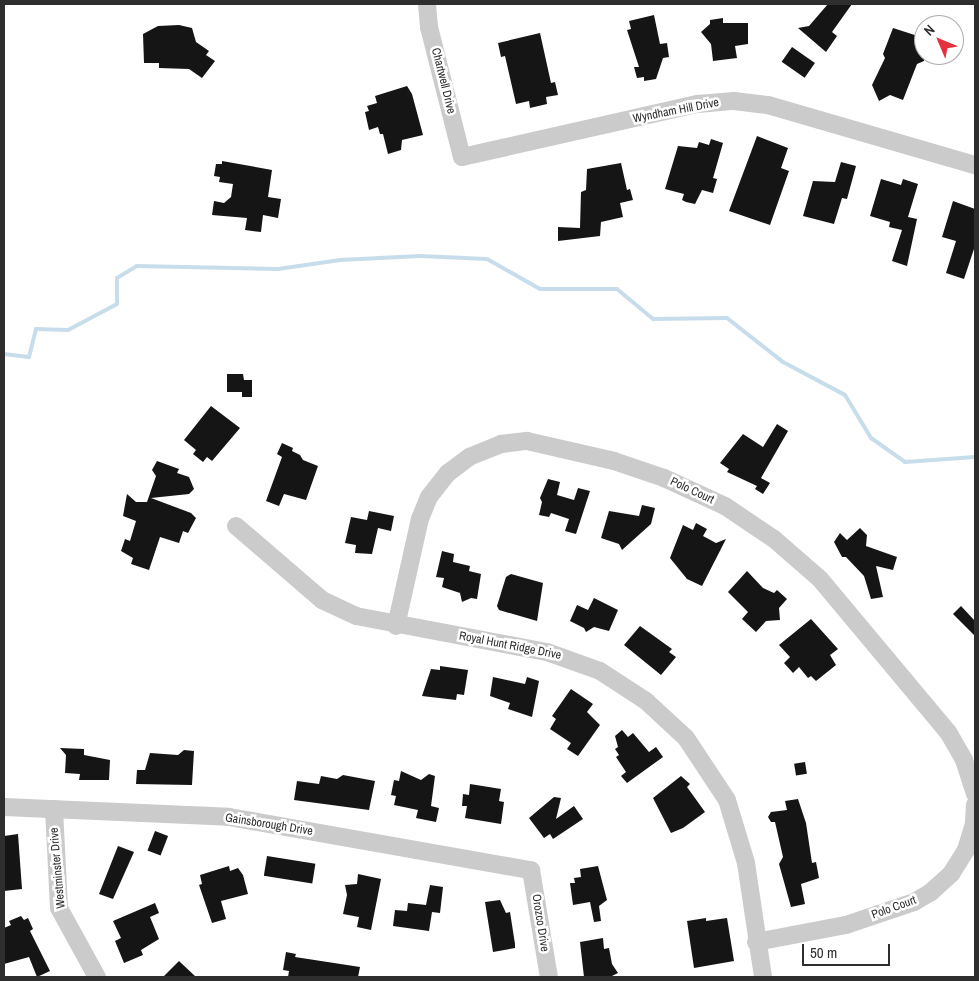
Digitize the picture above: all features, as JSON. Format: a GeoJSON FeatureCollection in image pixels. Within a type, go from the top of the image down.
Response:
{"type":"FeatureCollection","features":[{"type":"Feature","properties":{"kind":"street","name":"Chartwell Drive"},"geometry":{"type":"LineString","coordinates":[[427,4],[429,27],[462,157]]}},
{"type":"Feature","properties":{"kind":"street","name":"Wyndham Hill Drive"},"geometry":{"type":"LineString","coordinates":[[462,157],[698,104],[734,101],[768,105],[975,165]]}},
{"type":"Feature","properties":{"kind":"street","name":"Polo Court"},"geometry":{"type":"LineString","coordinates":[[396,626],[420,519],[429,497],[448,473],[469,457],[501,444],[527,441],[614,461],[664,478],[726,506],[774,539],[820,579],[948,732],[964,760],[975,794]]}},
{"type":"Feature","properties":{"kind":"street","name":"Royal Hunt Ridge Drive"},"geometry":{"type":"LineString","coordinates":[[236,526],[322,600],[356,616],[396,626],[500,643],[573,659],[630,688],[664,717],[708,767],[727,800],[746,863],[762,977]]}},
{"type":"Feature","properties":{"kind":"street","name":"Polo Court"},"geometry":{"type":"LineString","coordinates":[[756,942],[846,925],[914,902],[931,892],[951,874],[966,850],[974,823],[975,805]]}},
{"type":"Feature","properties":{"kind":"street","name":"Gainsborough Drive"},"geometry":{"type":"LineString","coordinates":[[4,807],[229,817],[531,870]]}},
{"type":"Feature","properties":{"kind":"street","name":"Westminster Drive"},"geometry":{"type":"LineString","coordinates":[[54,809],[58,908],[97,977]]}},
{"type":"Feature","properties":{"kind":"street","name":"Orozco Drive"},"geometry":{"type":"LineString","coordinates":[[531,870],[549,977]]}},
{"type":"Feature","properties":{"kind":"building"},"geometry":{"type":"Polygon","coordinates":[[[828,4],[852,4],[832,32],[837,36],[826,52],[798,28],[809,26],[828,4]]]}},
{"type":"Feature","properties":{"kind":"building"},"geometry":{"type":"Polygon","coordinates":[[[654,15],[660,44],[667,43],[669,57],[663,58],[656,79],[644,81],[644,77],[637,78],[634,67],[639,67],[627,30],[631,29],[629,21],[654,15]]]}},
{"type":"Feature","properties":{"kind":"building"},"geometry":{"type":"Polygon","coordinates":[[[723,18],[723,23],[748,23],[748,44],[735,46],[737,58],[713,61],[711,44],[701,32],[710,24],[710,20],[723,18]]]}},
{"type":"Feature","properties":{"kind":"building"},"geometry":{"type":"Polygon","coordinates":[[[179,25],[192,28],[196,42],[209,51],[206,55],[215,61],[202,78],[189,69],[159,68],[159,63],[144,63],[143,34],[158,26],[179,25]]]}},
{"type":"Feature","properties":{"kind":"building"},"geometry":{"type":"Polygon","coordinates":[[[893,28],[914,35],[914,65],[917,65],[903,100],[890,95],[879,101],[872,85],[885,58],[883,54],[893,28]]]}},
{"type":"Feature","properties":{"kind":"building"},"geometry":{"type":"Polygon","coordinates":[[[540,33],[551,83],[555,82],[558,95],[546,97],[547,104],[530,108],[529,101],[516,104],[505,56],[501,57],[498,43],[540,33]]]}},
{"type":"Feature","properties":{"kind":"building"},"geometry":{"type":"Polygon","coordinates":[[[792,47],[815,63],[805,78],[782,62],[792,47]]]}},
{"type":"Feature","properties":{"kind":"building"},"geometry":{"type":"Polygon","coordinates":[[[407,86],[412,94],[423,135],[402,140],[401,150],[388,154],[383,134],[380,134],[378,127],[369,130],[365,112],[369,111],[367,106],[377,103],[375,96],[407,86]]]}},
{"type":"Feature","properties":{"kind":"building"},"geometry":{"type":"Polygon","coordinates":[[[757,136],[788,148],[781,168],[789,171],[770,225],[729,211],[757,136]]]}},
{"type":"Feature","properties":{"kind":"building"},"geometry":{"type":"Polygon","coordinates":[[[711,139],[723,143],[713,178],[717,179],[713,193],[702,190],[695,204],[682,200],[684,194],[665,189],[678,146],[697,148],[699,142],[709,145],[711,139]]]}},
{"type":"Feature","properties":{"kind":"building"},"geometry":{"type":"Polygon","coordinates":[[[222,161],[272,170],[268,197],[281,199],[278,218],[263,215],[261,232],[245,230],[247,218],[212,215],[214,201],[224,203],[231,197],[233,184],[219,182],[220,177],[214,176],[216,164],[222,164],[222,161]]]}},
{"type":"Feature","properties":{"kind":"building"},"geometry":{"type":"Polygon","coordinates":[[[841,162],[856,166],[847,199],[842,198],[834,224],[803,216],[813,181],[835,182],[841,162]]]}},
{"type":"Feature","properties":{"kind":"building"},"geometry":{"type":"Polygon","coordinates":[[[621,163],[627,190],[630,189],[633,200],[620,203],[623,217],[601,222],[600,236],[558,241],[558,227],[580,228],[581,192],[586,190],[587,169],[621,163]]]}},
{"type":"Feature","properties":{"kind":"building"},"geometry":{"type":"Polygon","coordinates":[[[881,179],[901,185],[903,179],[918,184],[908,217],[917,219],[907,266],[892,261],[902,230],[889,227],[890,222],[870,216],[881,179]]]}},
{"type":"Feature","properties":{"kind":"building"},"geometry":{"type":"Polygon","coordinates":[[[953,201],[975,209],[975,246],[964,279],[946,273],[956,241],[942,237],[953,201]]]}},
{"type":"Feature","properties":{"kind":"building"},"geometry":{"type":"Polygon","coordinates":[[[227,374],[243,374],[244,380],[252,380],[252,397],[242,397],[242,392],[227,392],[227,374]]]}},
{"type":"Feature","properties":{"kind":"building"},"geometry":{"type":"Polygon","coordinates":[[[211,406],[240,428],[212,461],[207,457],[203,462],[193,454],[196,450],[184,440],[211,406]]]}},
{"type":"Feature","properties":{"kind":"building"},"geometry":{"type":"Polygon","coordinates":[[[777,424],[788,431],[761,478],[770,483],[763,494],[755,489],[757,486],[727,472],[729,469],[720,463],[743,434],[763,447],[777,424]]]}},
{"type":"Feature","properties":{"kind":"building"},"geometry":{"type":"Polygon","coordinates":[[[282,443],[293,448],[292,451],[300,455],[303,460],[318,466],[306,500],[284,494],[279,506],[266,501],[282,457],[277,454],[282,443]]]}},
{"type":"Feature","properties":{"kind":"building"},"geometry":{"type":"Polygon","coordinates":[[[157,461],[179,469],[177,473],[189,477],[194,489],[189,494],[151,498],[191,513],[196,518],[188,533],[183,531],[179,543],[160,537],[149,570],[131,564],[133,558],[121,551],[125,539],[130,541],[136,521],[123,516],[127,494],[136,502],[147,502],[156,476],[152,470],[157,461]]]}},
{"type":"Feature","properties":{"kind":"building"},"geometry":{"type":"Polygon","coordinates":[[[548,479],[560,482],[557,495],[574,500],[578,488],[590,491],[576,534],[565,531],[569,519],[551,513],[549,517],[539,515],[542,502],[540,498],[548,479]]]}},
{"type":"Feature","properties":{"kind":"building"},"geometry":{"type":"Polygon","coordinates":[[[642,505],[655,508],[651,524],[622,550],[619,544],[601,538],[609,511],[639,516],[642,505]]]}},
{"type":"Feature","properties":{"kind":"building"},"geometry":{"type":"Polygon","coordinates":[[[369,511],[394,516],[391,531],[378,528],[372,554],[355,553],[356,545],[345,543],[351,517],[367,520],[369,511]]]}},
{"type":"Feature","properties":{"kind":"building"},"geometry":{"type":"Polygon","coordinates":[[[696,523],[707,529],[703,536],[716,543],[726,539],[702,586],[687,579],[670,558],[683,525],[693,530],[696,523]]]}},
{"type":"Feature","properties":{"kind":"building"},"geometry":{"type":"Polygon","coordinates":[[[860,528],[867,535],[866,546],[897,557],[893,570],[876,566],[883,597],[871,599],[864,576],[846,557],[842,557],[834,542],[840,533],[847,540],[860,528]]]}},
{"type":"Feature","properties":{"kind":"building"},"geometry":{"type":"Polygon","coordinates":[[[442,551],[454,554],[453,562],[470,566],[469,571],[481,574],[477,599],[471,598],[462,602],[460,593],[442,587],[444,578],[436,577],[442,551]]]}},
{"type":"Feature","properties":{"kind":"building"},"geometry":{"type":"Polygon","coordinates":[[[747,571],[763,588],[774,593],[777,590],[787,599],[779,608],[780,620],[766,621],[756,632],[742,619],[748,612],[728,592],[747,571]]]}},
{"type":"Feature","properties":{"kind":"building"},"geometry":{"type":"Polygon","coordinates":[[[511,574],[543,583],[537,621],[499,610],[497,606],[506,577],[511,574]]]}},
{"type":"Feature","properties":{"kind":"building"},"geometry":{"type":"Polygon","coordinates":[[[594,598],[618,610],[609,631],[594,627],[586,632],[584,628],[570,621],[577,605],[588,610],[594,598]]]}},
{"type":"Feature","properties":{"kind":"building"},"geometry":{"type":"Polygon","coordinates":[[[961,606],[975,621],[975,636],[953,614],[961,606]]]}},
{"type":"Feature","properties":{"kind":"building"},"geometry":{"type":"Polygon","coordinates":[[[811,619],[838,649],[830,655],[836,665],[816,681],[811,676],[808,678],[799,667],[793,673],[784,663],[790,657],[779,645],[811,619]]]}},
{"type":"Feature","properties":{"kind":"building"},"geometry":{"type":"Polygon","coordinates":[[[640,626],[672,649],[669,652],[676,657],[661,675],[624,645],[640,626]]]}},
{"type":"Feature","properties":{"kind":"building"},"geometry":{"type":"Polygon","coordinates":[[[440,666],[468,670],[464,695],[457,694],[456,700],[422,696],[431,669],[440,670],[440,666]]]}},
{"type":"Feature","properties":{"kind":"building"},"geometry":{"type":"Polygon","coordinates":[[[493,677],[525,684],[527,677],[539,681],[532,717],[508,709],[510,703],[490,696],[493,677]]]}},
{"type":"Feature","properties":{"kind":"building"},"geometry":{"type":"Polygon","coordinates":[[[571,689],[593,704],[587,712],[600,725],[578,756],[567,749],[571,743],[550,729],[556,719],[552,716],[571,689]]]}},
{"type":"Feature","properties":{"kind":"building"},"geometry":{"type":"Polygon","coordinates":[[[622,730],[628,737],[633,733],[649,752],[656,747],[663,757],[627,783],[621,776],[626,772],[616,757],[619,755],[615,749],[618,747],[615,736],[622,730]]]}},
{"type":"Feature","properties":{"kind":"building"},"geometry":{"type":"Polygon","coordinates":[[[60,748],[84,749],[84,755],[110,760],[109,780],[79,780],[80,774],[65,773],[66,755],[60,748]]]}},
{"type":"Feature","properties":{"kind":"building"},"geometry":{"type":"Polygon","coordinates":[[[184,750],[194,751],[192,785],[136,784],[137,770],[145,770],[150,753],[178,755],[184,750]]]}},
{"type":"Feature","properties":{"kind":"building"},"geometry":{"type":"Polygon","coordinates":[[[805,762],[807,774],[796,776],[794,764],[805,762]]]}},
{"type":"Feature","properties":{"kind":"building"},"geometry":{"type":"Polygon","coordinates":[[[401,771],[421,780],[429,774],[435,776],[431,806],[439,808],[436,822],[416,818],[418,810],[394,805],[396,796],[391,795],[394,780],[399,781],[401,771]]]}},
{"type":"Feature","properties":{"kind":"building"},"geometry":{"type":"Polygon","coordinates":[[[343,775],[375,781],[369,810],[294,800],[297,781],[319,784],[321,776],[337,779],[343,775]]]}},
{"type":"Feature","properties":{"kind":"building"},"geometry":{"type":"Polygon","coordinates":[[[681,776],[690,784],[687,787],[705,812],[683,828],[671,833],[653,798],[681,776]]]}},
{"type":"Feature","properties":{"kind":"building"},"geometry":{"type":"Polygon","coordinates":[[[470,784],[501,789],[499,801],[504,802],[501,824],[465,818],[467,806],[462,806],[463,794],[469,795],[470,784]]]}},
{"type":"Feature","properties":{"kind":"building"},"geometry":{"type":"Polygon","coordinates":[[[554,797],[561,798],[556,819],[574,806],[583,819],[553,839],[550,834],[544,838],[529,818],[554,797]]]}},
{"type":"Feature","properties":{"kind":"building"},"geometry":{"type":"Polygon","coordinates":[[[798,799],[806,823],[812,863],[816,862],[819,878],[801,884],[805,904],[791,907],[779,864],[783,857],[775,822],[771,822],[768,817],[771,812],[787,810],[785,801],[798,799]]]}},
{"type":"Feature","properties":{"kind":"building"},"geometry":{"type":"Polygon","coordinates":[[[155,831],[168,836],[161,856],[147,851],[155,831]]]}},
{"type":"Feature","properties":{"kind":"building"},"geometry":{"type":"Polygon","coordinates":[[[18,834],[22,889],[4,891],[4,836],[18,834]]]}},
{"type":"Feature","properties":{"kind":"building"},"geometry":{"type":"Polygon","coordinates":[[[118,846],[134,852],[113,899],[99,894],[118,846]]]}},
{"type":"Feature","properties":{"kind":"building"},"geometry":{"type":"Polygon","coordinates":[[[267,856],[315,864],[312,883],[264,876],[267,856]]]}},
{"type":"Feature","properties":{"kind":"building"},"geometry":{"type":"Polygon","coordinates":[[[229,866],[230,871],[238,868],[243,875],[248,894],[221,901],[226,919],[212,923],[199,885],[202,884],[200,875],[229,866]]]}},
{"type":"Feature","properties":{"kind":"building"},"geometry":{"type":"Polygon","coordinates":[[[598,866],[607,900],[599,906],[601,921],[594,922],[590,902],[573,905],[570,883],[575,883],[574,878],[581,877],[580,869],[598,866]]]}},
{"type":"Feature","properties":{"kind":"building"},"geometry":{"type":"Polygon","coordinates":[[[358,874],[381,879],[371,930],[357,927],[359,917],[343,914],[347,895],[345,885],[357,884],[358,874]]]}},
{"type":"Feature","properties":{"kind":"building"},"geometry":{"type":"Polygon","coordinates":[[[430,885],[443,887],[440,913],[432,912],[429,931],[393,926],[395,910],[407,911],[408,903],[426,905],[430,885]]]}},
{"type":"Feature","properties":{"kind":"building"},"geometry":{"type":"Polygon","coordinates":[[[500,900],[506,913],[510,912],[515,948],[493,952],[485,902],[500,900]]]}},
{"type":"Feature","properties":{"kind":"building"},"geometry":{"type":"Polygon","coordinates":[[[155,903],[159,913],[150,917],[159,939],[141,950],[143,955],[124,963],[115,941],[121,938],[113,921],[155,903]]]}},
{"type":"Feature","properties":{"kind":"building"},"geometry":{"type":"Polygon","coordinates":[[[21,916],[24,920],[28,918],[33,929],[30,931],[50,971],[37,977],[29,957],[4,964],[4,928],[11,925],[9,921],[21,916]]]}},
{"type":"Feature","properties":{"kind":"building"},"geometry":{"type":"Polygon","coordinates":[[[706,918],[706,921],[727,918],[734,961],[694,968],[687,921],[706,918]]]}},
{"type":"Feature","properties":{"kind":"building"},"geometry":{"type":"Polygon","coordinates":[[[603,938],[604,949],[609,948],[612,964],[618,973],[610,977],[584,977],[580,942],[603,938]]]}},
{"type":"Feature","properties":{"kind":"building"},"geometry":{"type":"Polygon","coordinates":[[[286,952],[296,954],[295,957],[360,967],[358,977],[288,977],[289,971],[283,970],[286,952]]]}},
{"type":"Feature","properties":{"kind":"building"},"geometry":{"type":"Polygon","coordinates":[[[179,961],[196,977],[163,977],[179,961]]]}},
{"type":"Feature","properties":{"kind":"waterway"},"geometry":{"type":"LineString","coordinates":[[4,354],[29,357],[36,329],[68,330],[117,304],[117,278],[137,266],[278,269],[340,260],[420,256],[487,259],[540,289],[617,289],[653,319],[727,318],[783,362],[845,395],[871,438],[905,462],[975,457]]}}]}
